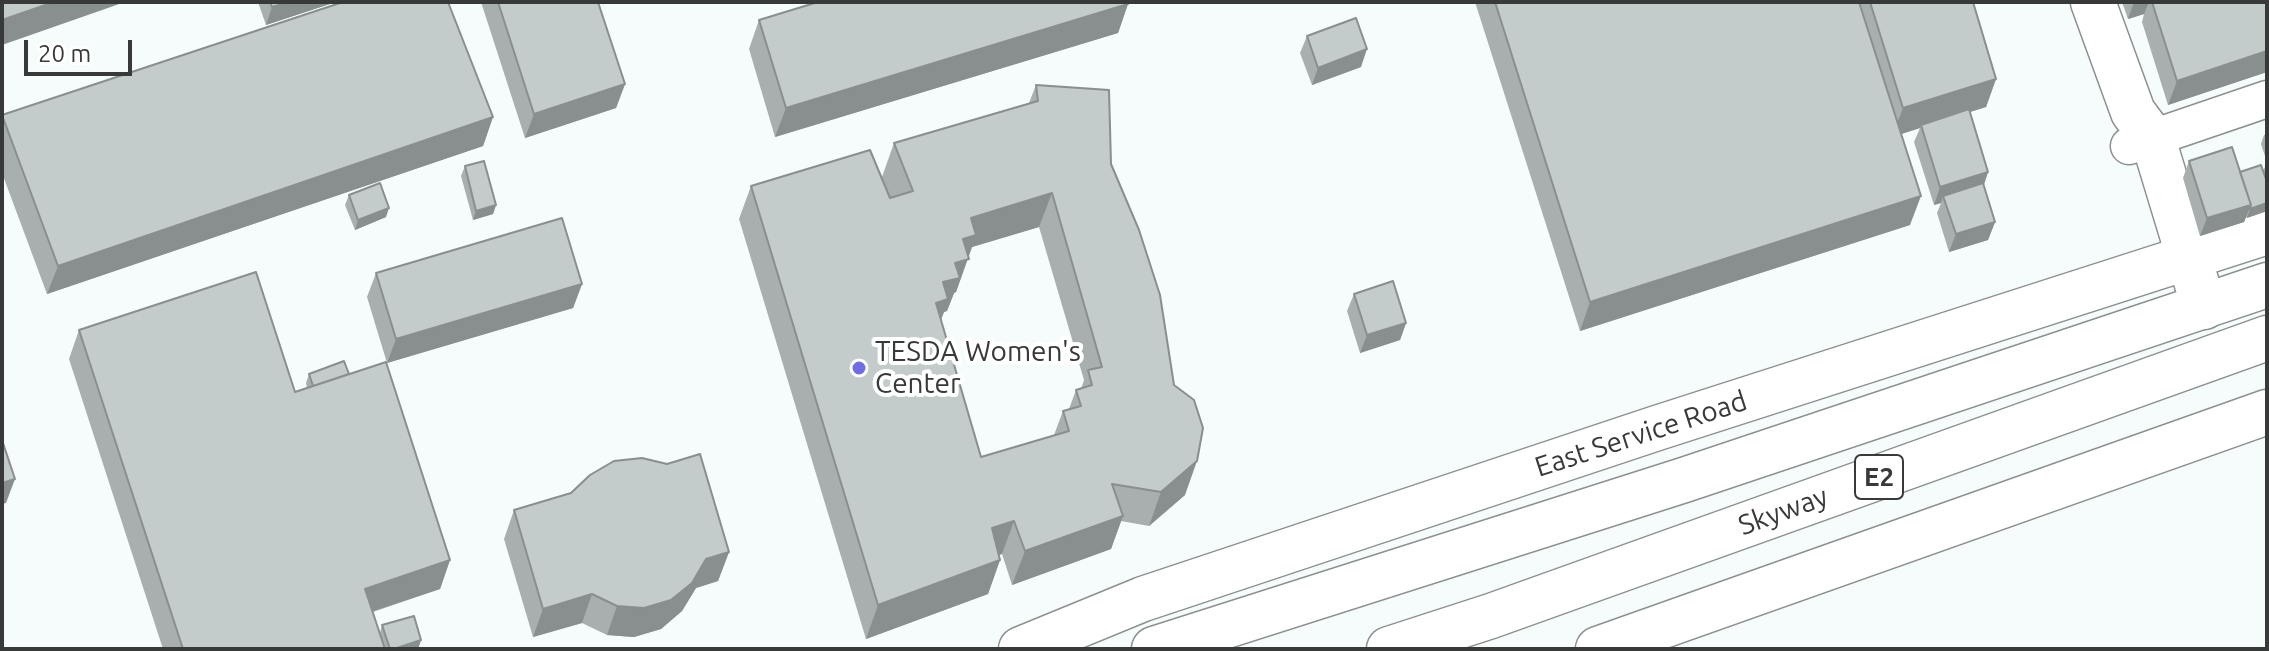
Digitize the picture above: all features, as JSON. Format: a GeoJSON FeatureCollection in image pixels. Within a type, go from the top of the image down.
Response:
{"type":"FeatureCollection","features":[{"type":"Feature","properties":{"kind":"main road"},"geometry":{"type":"LineString","coordinates":[[2093,2],[2138,132],[2192,311]]}},
{"type":"Feature","properties":{"kind":"main road","name":"East Service Road"},"geometry":{"type":"LineString","coordinates":[[1021,649],[1201,579],[1657,428],[2267,232]]}},
{"type":"Feature","properties":{"kind":"main road","name":"East Service Road"},"geometry":{"type":"LineString","coordinates":[[1154,649],[1684,480],[2267,285]]}},
{"type":"Feature","properties":{"kind":"main road","name":"Skyway"},"geometry":{"type":"LineString","coordinates":[[1389,649],[1491,616],[2267,338]]}},
{"type":"Feature","properties":{"kind":"main road","name":"E2"},"geometry":{"type":"LineString","coordinates":[[1598,649],[2267,412]]}},
{"type":"Feature","properties":{"kind":"street"},"geometry":{"type":"LineString","coordinates":[[2138,132],[2267,99]]}},
{"type":"Feature","properties":{"kind":"building"},"geometry":{"type":"Polygon","coordinates":[[[2,2],[54,2],[2,20],[2,2]]]}},
{"type":"Feature","properties":{"kind":"building"},"geometry":{"type":"Polygon","coordinates":[[[270,2],[289,2],[272,7],[270,2]]]}},
{"type":"Feature","properties":{"kind":"building"},"geometry":{"type":"Polygon","coordinates":[[[343,2],[448,2],[493,117],[58,266],[2,115],[343,2]]]}},
{"type":"Feature","properties":{"kind":"building"},"geometry":{"type":"Polygon","coordinates":[[[498,2],[598,2],[625,84],[534,114],[498,2]]]}},
{"type":"Feature","properties":{"kind":"building"},"geometry":{"type":"Polygon","coordinates":[[[818,2],[1128,4],[786,108],[759,20],[818,2]]]}},
{"type":"Feature","properties":{"kind":"building"},"geometry":{"type":"Polygon","coordinates":[[[1495,2],[1859,2],[1921,196],[1590,302],[1495,2]]]}},
{"type":"Feature","properties":{"kind":"building"},"geometry":{"type":"Polygon","coordinates":[[[1870,2],[1973,2],[1996,79],[1903,108],[1870,2]]]}},
{"type":"Feature","properties":{"kind":"building"},"geometry":{"type":"Polygon","coordinates":[[[2152,2],[2267,2],[2267,51],[2177,81],[2152,2]]]}},
{"type":"Feature","properties":{"kind":"building"},"geometry":{"type":"Polygon","coordinates":[[[1356,18],[1367,49],[1318,68],[1307,36],[1356,18]]]}},
{"type":"Feature","properties":{"kind":"building","name":"TESDA Women's Center"},"geometry":{"type":"Polygon","coordinates":[[[1036,85],[1109,90],[1111,164],[1139,230],[1160,295],[1174,385],[1194,400],[1203,428],[1197,461],[1161,492],[1112,484],[1123,516],[1025,551],[1014,521],[992,528],[1000,560],[878,605],[751,186],[870,150],[890,198],[913,191],[894,143],[1038,101],[1036,85]],[[1052,193],[971,218],[976,235],[963,239],[969,259],[955,263],[960,278],[943,282],[948,299],[936,303],[981,457],[1069,431],[1063,411],[1081,406],[1076,390],[1092,385],[1088,370],[1102,367],[1052,193]]]}},
{"type":"Feature","properties":{"kind":"building"},"geometry":{"type":"Polygon","coordinates":[[[1969,109],[1988,172],[1940,187],[1921,125],[1969,109]]]}},
{"type":"Feature","properties":{"kind":"building"},"geometry":{"type":"Polygon","coordinates":[[[2232,147],[2251,205],[2207,218],[2189,161],[2232,147]]]}},
{"type":"Feature","properties":{"kind":"building"},"geometry":{"type":"Polygon","coordinates":[[[484,161],[496,205],[476,211],[465,166],[484,161]]]}},
{"type":"Feature","properties":{"kind":"building"},"geometry":{"type":"Polygon","coordinates":[[[2261,165],[2267,182],[2267,203],[2250,209],[2240,172],[2261,165]]]}},
{"type":"Feature","properties":{"kind":"building"},"geometry":{"type":"Polygon","coordinates":[[[380,183],[389,208],[358,220],[349,195],[380,183]]]}},
{"type":"Feature","properties":{"kind":"building"},"geometry":{"type":"Polygon","coordinates":[[[1983,183],[1995,222],[1956,234],[1943,196],[1983,183]]]}},
{"type":"Feature","properties":{"kind":"building"},"geometry":{"type":"Polygon","coordinates":[[[562,218],[582,284],[396,339],[376,273],[562,218]]]}},
{"type":"Feature","properties":{"kind":"building"},"geometry":{"type":"Polygon","coordinates":[[[256,272],[295,392],[386,362],[450,560],[365,589],[385,649],[183,649],[79,330],[256,272]]]}},
{"type":"Feature","properties":{"kind":"building"},"geometry":{"type":"Polygon","coordinates":[[[1393,281],[1406,323],[1367,335],[1354,294],[1393,281]]]}},
{"type":"Feature","properties":{"kind":"building"},"geometry":{"type":"Polygon","coordinates":[[[344,361],[349,374],[313,386],[309,374],[344,361]]]}},
{"type":"Feature","properties":{"kind":"building"},"geometry":{"type":"Polygon","coordinates":[[[2,440],[15,479],[2,483],[2,440]]]}},
{"type":"Feature","properties":{"kind":"building"},"geometry":{"type":"Polygon","coordinates":[[[700,454],[729,552],[706,559],[692,583],[671,600],[644,608],[617,606],[592,594],[543,609],[514,510],[571,493],[590,475],[614,461],[642,458],[667,464],[700,454]]]}},
{"type":"Feature","properties":{"kind":"building"},"geometry":{"type":"Polygon","coordinates":[[[414,616],[421,640],[390,649],[382,625],[414,616]]]}},
{"type":"Feature","properties":{"kind":"place","name":"TESDA Women's Center"},"geometry":{"type":"Point","coordinates":[859,368]}}]}
